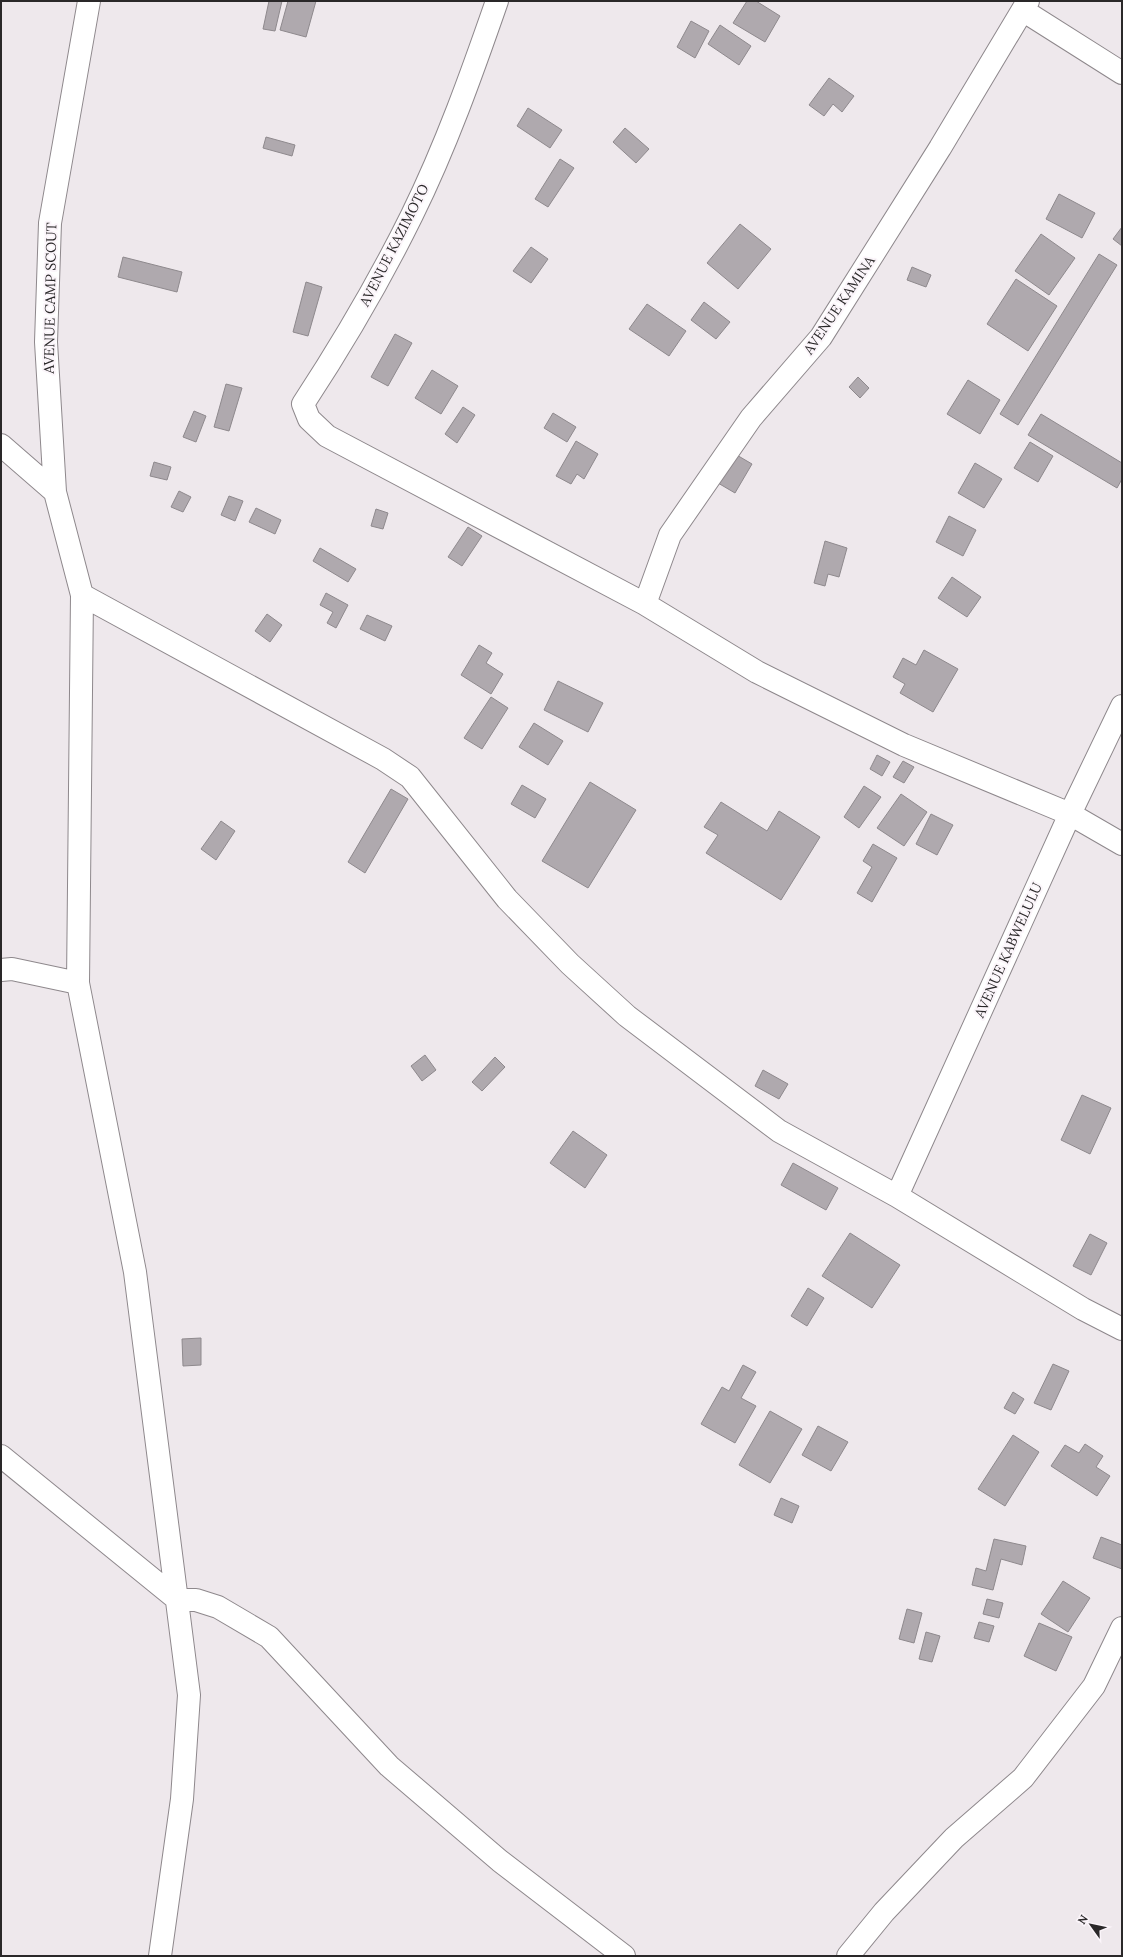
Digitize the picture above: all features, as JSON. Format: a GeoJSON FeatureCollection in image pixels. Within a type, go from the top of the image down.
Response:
{"type":"FeatureCollection","features":[{"type":"Feature","properties":{"kind":"street","name":"AVENUE CAMP SCOUT"},"geometry":{"type":"LineString","coordinates":[[89,1],[50,223],[46,342],[55,492],[82,595],[78,984],[135,1272],[189,1695],[182,1799],[160,1956]]}},
{"type":"Feature","properties":{"kind":"street","name":"AVENUE KAZIMOTO"},"geometry":{"type":"LineString","coordinates":[[497,1],[463,98],[412,215],[362,308],[303,404],[309,419],[327,436],[645,604]]}},
{"type":"Feature","properties":{"kind":"street"},"geometry":{"type":"LineString","coordinates":[[1026,6],[1122,72]]}},
{"type":"Feature","properties":{"kind":"street","name":"AVENUE KAMINA"},"geometry":{"type":"LineString","coordinates":[[645,604],[670,535],[751,418],[821,336],[940,148],[1026,6]]}},
{"type":"Feature","properties":{"kind":"street"},"geometry":{"type":"LineString","coordinates":[[1,445],[55,492]]}},
{"type":"Feature","properties":{"kind":"street"},"geometry":{"type":"LineString","coordinates":[[82,595],[384,759],[410,777],[507,899],[570,964],[627,1016],[780,1131],[897,1196],[1083,1309],[1122,1329]]}},
{"type":"Feature","properties":{"kind":"street"},"geometry":{"type":"LineString","coordinates":[[645,604],[756,672],[904,745],[1070,814],[1122,844]]}},
{"type":"Feature","properties":{"kind":"street","name":"AVENUE KABWELULU"},"geometry":{"type":"LineString","coordinates":[[897,1196],[1070,814],[1122,706]]}},
{"type":"Feature","properties":{"kind":"street"},"geometry":{"type":"LineString","coordinates":[[1,970],[12,969],[78,984]]}},
{"type":"Feature","properties":{"kind":"street"},"geometry":{"type":"LineString","coordinates":[[1,1456],[178,1600],[196,1600],[218,1607],[269,1637],[389,1766],[500,1861],[624,1956]]}},
{"type":"Feature","properties":{"kind":"street"},"geometry":{"type":"LineString","coordinates":[[848,1956],[884,1912],[954,1838],[1023,1778],[1094,1686],[1122,1628]]}},
{"type":"Feature","properties":{"kind":"building"},"geometry":{"type":"Polygon","coordinates":[[[269,1],[282,1],[275,31],[263,29],[269,1]]]}},
{"type":"Feature","properties":{"kind":"building"},"geometry":{"type":"Polygon","coordinates":[[[288,1],[316,1],[306,37],[280,30],[288,1]]]}},
{"type":"Feature","properties":{"kind":"building"},"geometry":{"type":"Polygon","coordinates":[[[747,1],[756,1],[780,16],[765,42],[733,23],[747,1]]]}},
{"type":"Feature","properties":{"kind":"building"},"geometry":{"type":"Polygon","coordinates":[[[691,21],[709,31],[695,58],[677,47],[691,21]]]}},
{"type":"Feature","properties":{"kind":"building"},"geometry":{"type":"Polygon","coordinates":[[[720,25],[751,46],[739,65],[708,44],[720,25]]]}},
{"type":"Feature","properties":{"kind":"building"},"geometry":{"type":"Polygon","coordinates":[[[829,78],[854,96],[842,112],[833,104],[824,116],[809,105],[829,78]]]}},
{"type":"Feature","properties":{"kind":"building"},"geometry":{"type":"Polygon","coordinates":[[[528,108],[562,130],[550,148],[517,126],[528,108]]]}},
{"type":"Feature","properties":{"kind":"building"},"geometry":{"type":"Polygon","coordinates":[[[625,128],[649,149],[636,163],[613,142],[625,128]]]}},
{"type":"Feature","properties":{"kind":"building"},"geometry":{"type":"Polygon","coordinates":[[[266,137],[295,145],[292,156],[263,148],[266,137]]]}},
{"type":"Feature","properties":{"kind":"building"},"geometry":{"type":"Polygon","coordinates":[[[560,159],[574,168],[548,207],[535,199],[560,159]]]}},
{"type":"Feature","properties":{"kind":"building"},"geometry":{"type":"Polygon","coordinates":[[[1059,194],[1095,213],[1082,238],[1046,219],[1059,194]]]}},
{"type":"Feature","properties":{"kind":"building"},"geometry":{"type":"Polygon","coordinates":[[[740,224],[771,249],[738,289],[707,263],[740,224]]]}},
{"type":"Feature","properties":{"kind":"building"},"geometry":{"type":"Polygon","coordinates":[[[1122,227],[1122,246],[1113,239],[1122,227]]]}},
{"type":"Feature","properties":{"kind":"building"},"geometry":{"type":"Polygon","coordinates":[[[1041,234],[1075,258],[1049,295],[1015,271],[1041,234]]]}},
{"type":"Feature","properties":{"kind":"building"},"geometry":{"type":"Polygon","coordinates":[[[531,247],[548,259],[531,283],[513,271],[531,247]]]}},
{"type":"Feature","properties":{"kind":"building"},"geometry":{"type":"Polygon","coordinates":[[[1099,254],[1117,265],[1018,425],[1000,414],[1099,254]]]}},
{"type":"Feature","properties":{"kind":"building"},"geometry":{"type":"Polygon","coordinates":[[[123,257],[182,272],[177,292],[118,277],[123,257]]]}},
{"type":"Feature","properties":{"kind":"building"},"geometry":{"type":"Polygon","coordinates":[[[912,267],[931,275],[926,287],[907,280],[912,267]]]}},
{"type":"Feature","properties":{"kind":"building"},"geometry":{"type":"Polygon","coordinates":[[[1016,279],[1057,306],[1028,351],[987,324],[1016,279]]]}},
{"type":"Feature","properties":{"kind":"building"},"geometry":{"type":"Polygon","coordinates":[[[306,282],[322,287],[308,336],[293,332],[306,282]]]}},
{"type":"Feature","properties":{"kind":"building"},"geometry":{"type":"Polygon","coordinates":[[[704,302],[730,322],[716,339],[691,320],[704,302]]]}},
{"type":"Feature","properties":{"kind":"building"},"geometry":{"type":"Polygon","coordinates":[[[647,304],[686,331],[669,356],[629,329],[647,304]]]}},
{"type":"Feature","properties":{"kind":"building"},"geometry":{"type":"Polygon","coordinates":[[[395,334],[412,343],[388,386],[371,377],[395,334]]]}},
{"type":"Feature","properties":{"kind":"building"},"geometry":{"type":"Polygon","coordinates":[[[432,370],[458,386],[441,414],[415,398],[432,370]]]}},
{"type":"Feature","properties":{"kind":"building"},"geometry":{"type":"Polygon","coordinates":[[[858,377],[869,388],[860,398],[849,387],[858,377]]]}},
{"type":"Feature","properties":{"kind":"building"},"geometry":{"type":"Polygon","coordinates":[[[968,380],[1000,400],[980,434],[947,414],[968,380]]]}},
{"type":"Feature","properties":{"kind":"building"},"geometry":{"type":"Polygon","coordinates":[[[226,384],[242,388],[229,431],[214,427],[226,384]]]}},
{"type":"Feature","properties":{"kind":"building"},"geometry":{"type":"Polygon","coordinates":[[[463,407],[475,415],[457,443],[445,434],[463,407]]]}},
{"type":"Feature","properties":{"kind":"building"},"geometry":{"type":"Polygon","coordinates":[[[194,411],[206,416],[196,442],[183,437],[194,411]]]}},
{"type":"Feature","properties":{"kind":"building"},"geometry":{"type":"Polygon","coordinates":[[[553,413],[576,427],[567,442],[544,428],[553,413]]]}},
{"type":"Feature","properties":{"kind":"building"},"geometry":{"type":"Polygon","coordinates":[[[1041,414],[1122,463],[1122,479],[1117,488],[1028,435],[1041,414]]]}},
{"type":"Feature","properties":{"kind":"building"},"geometry":{"type":"Polygon","coordinates":[[[576,441],[598,454],[584,479],[577,474],[571,484],[556,476],[576,441]]]}},
{"type":"Feature","properties":{"kind":"building"},"geometry":{"type":"Polygon","coordinates":[[[1030,442],[1053,456],[1038,482],[1014,468],[1030,442]]]}},
{"type":"Feature","properties":{"kind":"building"},"geometry":{"type":"Polygon","coordinates":[[[735,454],[752,464],[735,493],[718,483],[735,454]]]}},
{"type":"Feature","properties":{"kind":"building"},"geometry":{"type":"Polygon","coordinates":[[[154,462],[171,467],[167,480],[150,476],[154,462]]]}},
{"type":"Feature","properties":{"kind":"building"},"geometry":{"type":"Polygon","coordinates":[[[975,463],[1002,479],[984,508],[958,493],[975,463]]]}},
{"type":"Feature","properties":{"kind":"building"},"geometry":{"type":"Polygon","coordinates":[[[179,491],[191,497],[183,512],[171,507],[179,491]]]}},
{"type":"Feature","properties":{"kind":"building"},"geometry":{"type":"Polygon","coordinates":[[[229,496],[243,501],[235,521],[221,515],[229,496]]]}},
{"type":"Feature","properties":{"kind":"building"},"geometry":{"type":"Polygon","coordinates":[[[256,508],[281,520],[275,534],[249,522],[256,508]]]}},
{"type":"Feature","properties":{"kind":"building"},"geometry":{"type":"Polygon","coordinates":[[[376,509],[388,513],[383,529],[371,526],[376,509]]]}},
{"type":"Feature","properties":{"kind":"building"},"geometry":{"type":"Polygon","coordinates":[[[949,516],[976,530],[963,556],[936,542],[949,516]]]}},
{"type":"Feature","properties":{"kind":"building"},"geometry":{"type":"Polygon","coordinates":[[[468,527],[482,536],[462,566],[448,557],[468,527]]]}},
{"type":"Feature","properties":{"kind":"building"},"geometry":{"type":"Polygon","coordinates":[[[825,541],[847,548],[839,577],[828,574],[825,586],[814,583],[825,541]]]}},
{"type":"Feature","properties":{"kind":"building"},"geometry":{"type":"Polygon","coordinates":[[[320,548],[356,569],[348,582],[313,561],[320,548]]]}},
{"type":"Feature","properties":{"kind":"building"},"geometry":{"type":"Polygon","coordinates":[[[952,577],[981,597],[967,617],[938,598],[952,577]]]}},
{"type":"Feature","properties":{"kind":"building"},"geometry":{"type":"Polygon","coordinates":[[[326,593],[348,605],[336,628],[327,623],[333,612],[320,605],[326,593]]]}},
{"type":"Feature","properties":{"kind":"building"},"geometry":{"type":"Polygon","coordinates":[[[267,614],[282,625],[270,642],[255,631],[267,614]]]}},
{"type":"Feature","properties":{"kind":"building"},"geometry":{"type":"Polygon","coordinates":[[[367,615],[392,626],[385,641],[360,629],[367,615]]]}},
{"type":"Feature","properties":{"kind":"building"},"geometry":{"type":"Polygon","coordinates":[[[479,645],[492,653],[486,663],[503,674],[491,694],[461,675],[479,645]]]}},
{"type":"Feature","properties":{"kind":"building"},"geometry":{"type":"Polygon","coordinates":[[[924,650],[958,669],[933,712],[900,693],[905,684],[893,677],[903,658],[916,665],[924,650]]]}},
{"type":"Feature","properties":{"kind":"building"},"geometry":{"type":"Polygon","coordinates":[[[558,681],[603,703],[588,732],[544,710],[558,681]]]}},
{"type":"Feature","properties":{"kind":"building"},"geometry":{"type":"Polygon","coordinates":[[[491,697],[508,708],[482,749],[464,738],[491,697]]]}},
{"type":"Feature","properties":{"kind":"building"},"geometry":{"type":"Polygon","coordinates":[[[534,723],[563,741],[548,765],[519,747],[534,723]]]}},
{"type":"Feature","properties":{"kind":"building"},"geometry":{"type":"Polygon","coordinates":[[[877,755],[890,762],[882,776],[870,769],[877,755]]]}},
{"type":"Feature","properties":{"kind":"building"},"geometry":{"type":"Polygon","coordinates":[[[903,761],[914,767],[904,783],[893,777],[903,761]]]}},
{"type":"Feature","properties":{"kind":"building"},"geometry":{"type":"Polygon","coordinates":[[[590,782],[636,810],[588,888],[542,861],[590,782]]]}},
{"type":"Feature","properties":{"kind":"building"},"geometry":{"type":"Polygon","coordinates":[[[522,785],[546,799],[535,818],[511,804],[522,785]]]}},
{"type":"Feature","properties":{"kind":"building"},"geometry":{"type":"Polygon","coordinates":[[[864,786],[881,797],[859,828],[844,817],[864,786]]]}},
{"type":"Feature","properties":{"kind":"building"},"geometry":{"type":"Polygon","coordinates":[[[391,789],[408,799],[365,873],[348,862],[391,789]]]}},
{"type":"Feature","properties":{"kind":"building"},"geometry":{"type":"Polygon","coordinates":[[[901,794],[927,812],[904,846],[877,828],[901,794]]]}},
{"type":"Feature","properties":{"kind":"building"},"geometry":{"type":"Polygon","coordinates":[[[721,802],[767,831],[779,811],[820,837],[781,900],[706,853],[718,835],[704,827],[721,802]]]}},
{"type":"Feature","properties":{"kind":"building"},"geometry":{"type":"Polygon","coordinates":[[[931,814],[953,825],[937,855],[916,844],[931,814]]]}},
{"type":"Feature","properties":{"kind":"building"},"geometry":{"type":"Polygon","coordinates":[[[221,821],[235,831],[216,860],[201,849],[221,821]]]}},
{"type":"Feature","properties":{"kind":"building"},"geometry":{"type":"Polygon","coordinates":[[[873,844],[897,858],[872,902],[857,893],[872,867],[863,861],[873,844]]]}},
{"type":"Feature","properties":{"kind":"building"},"geometry":{"type":"Polygon","coordinates":[[[425,1055],[436,1070],[422,1081],[411,1066],[425,1055]]]}},
{"type":"Feature","properties":{"kind":"building"},"geometry":{"type":"Polygon","coordinates":[[[495,1057],[505,1067],[482,1091],[472,1082],[495,1057]]]}},
{"type":"Feature","properties":{"kind":"building"},"geometry":{"type":"Polygon","coordinates":[[[763,1070],[788,1084],[779,1099],[755,1086],[763,1070]]]}},
{"type":"Feature","properties":{"kind":"building"},"geometry":{"type":"Polygon","coordinates":[[[1082,1095],[1111,1108],[1090,1154],[1061,1140],[1082,1095]]]}},
{"type":"Feature","properties":{"kind":"building"},"geometry":{"type":"Polygon","coordinates":[[[573,1131],[607,1155],[585,1188],[550,1163],[573,1131]]]}},
{"type":"Feature","properties":{"kind":"building"},"geometry":{"type":"Polygon","coordinates":[[[793,1163],[838,1188],[826,1210],[781,1185],[793,1163]]]}},
{"type":"Feature","properties":{"kind":"building"},"geometry":{"type":"Polygon","coordinates":[[[850,1233],[900,1265],[872,1308],[822,1276],[850,1233]]]}},
{"type":"Feature","properties":{"kind":"building"},"geometry":{"type":"Polygon","coordinates":[[[1090,1234],[1107,1243],[1091,1275],[1073,1266],[1090,1234]]]}},
{"type":"Feature","properties":{"kind":"building"},"geometry":{"type":"Polygon","coordinates":[[[808,1288],[824,1298],[807,1326],[791,1316],[808,1288]]]}},
{"type":"Feature","properties":{"kind":"building"},"geometry":{"type":"Polygon","coordinates":[[[201,1338],[201,1365],[183,1366],[182,1339],[201,1338]]]}},
{"type":"Feature","properties":{"kind":"building"},"geometry":{"type":"Polygon","coordinates":[[[1053,1364],[1069,1371],[1051,1410],[1034,1403],[1053,1364]]]}},
{"type":"Feature","properties":{"kind":"building"},"geometry":{"type":"Polygon","coordinates":[[[743,1365],[756,1372],[741,1398],[756,1406],[735,1443],[701,1424],[722,1387],[729,1391],[743,1365]]]}},
{"type":"Feature","properties":{"kind":"building"},"geometry":{"type":"Polygon","coordinates":[[[1013,1392],[1024,1399],[1015,1414],[1004,1408],[1013,1392]]]}},
{"type":"Feature","properties":{"kind":"building"},"geometry":{"type":"Polygon","coordinates":[[[770,1411],[802,1429],[770,1483],[739,1465],[770,1411]]]}},
{"type":"Feature","properties":{"kind":"building"},"geometry":{"type":"Polygon","coordinates":[[[818,1426],[848,1442],[831,1471],[802,1455],[818,1426]]]}},
{"type":"Feature","properties":{"kind":"building"},"geometry":{"type":"Polygon","coordinates":[[[1013,1435],[1039,1452],[1005,1506],[978,1489],[1013,1435]]]}},
{"type":"Feature","properties":{"kind":"building"},"geometry":{"type":"Polygon","coordinates":[[[1085,1444],[1103,1456],[1096,1467],[1110,1476],[1097,1496],[1051,1466],[1065,1445],[1079,1453],[1085,1444]]]}},
{"type":"Feature","properties":{"kind":"building"},"geometry":{"type":"Polygon","coordinates":[[[781,1498],[799,1506],[792,1523],[774,1515],[781,1498]]]}},
{"type":"Feature","properties":{"kind":"building"},"geometry":{"type":"Polygon","coordinates":[[[1101,1537],[1122,1545],[1122,1569],[1093,1558],[1101,1537]]]}},
{"type":"Feature","properties":{"kind":"building"},"geometry":{"type":"Polygon","coordinates":[[[994,1539],[1026,1546],[1022,1565],[1001,1559],[993,1590],[972,1585],[976,1568],[986,1571],[994,1539]]]}},
{"type":"Feature","properties":{"kind":"building"},"geometry":{"type":"Polygon","coordinates":[[[1063,1581],[1090,1598],[1068,1632],[1041,1614],[1063,1581]]]}},
{"type":"Feature","properties":{"kind":"building"},"geometry":{"type":"Polygon","coordinates":[[[987,1599],[1003,1603],[999,1618],[983,1614],[987,1599]]]}},
{"type":"Feature","properties":{"kind":"building"},"geometry":{"type":"Polygon","coordinates":[[[907,1609],[922,1613],[914,1643],[899,1639],[907,1609]]]}},
{"type":"Feature","properties":{"kind":"building"},"geometry":{"type":"Polygon","coordinates":[[[979,1622],[994,1626],[989,1642],[974,1638],[979,1622]]]}},
{"type":"Feature","properties":{"kind":"building"},"geometry":{"type":"Polygon","coordinates":[[[1039,1623],[1072,1637],[1056,1671],[1024,1656],[1039,1623]]]}},
{"type":"Feature","properties":{"kind":"building"},"geometry":{"type":"Polygon","coordinates":[[[926,1632],[940,1636],[932,1662],[919,1659],[926,1632]]]}}]}
